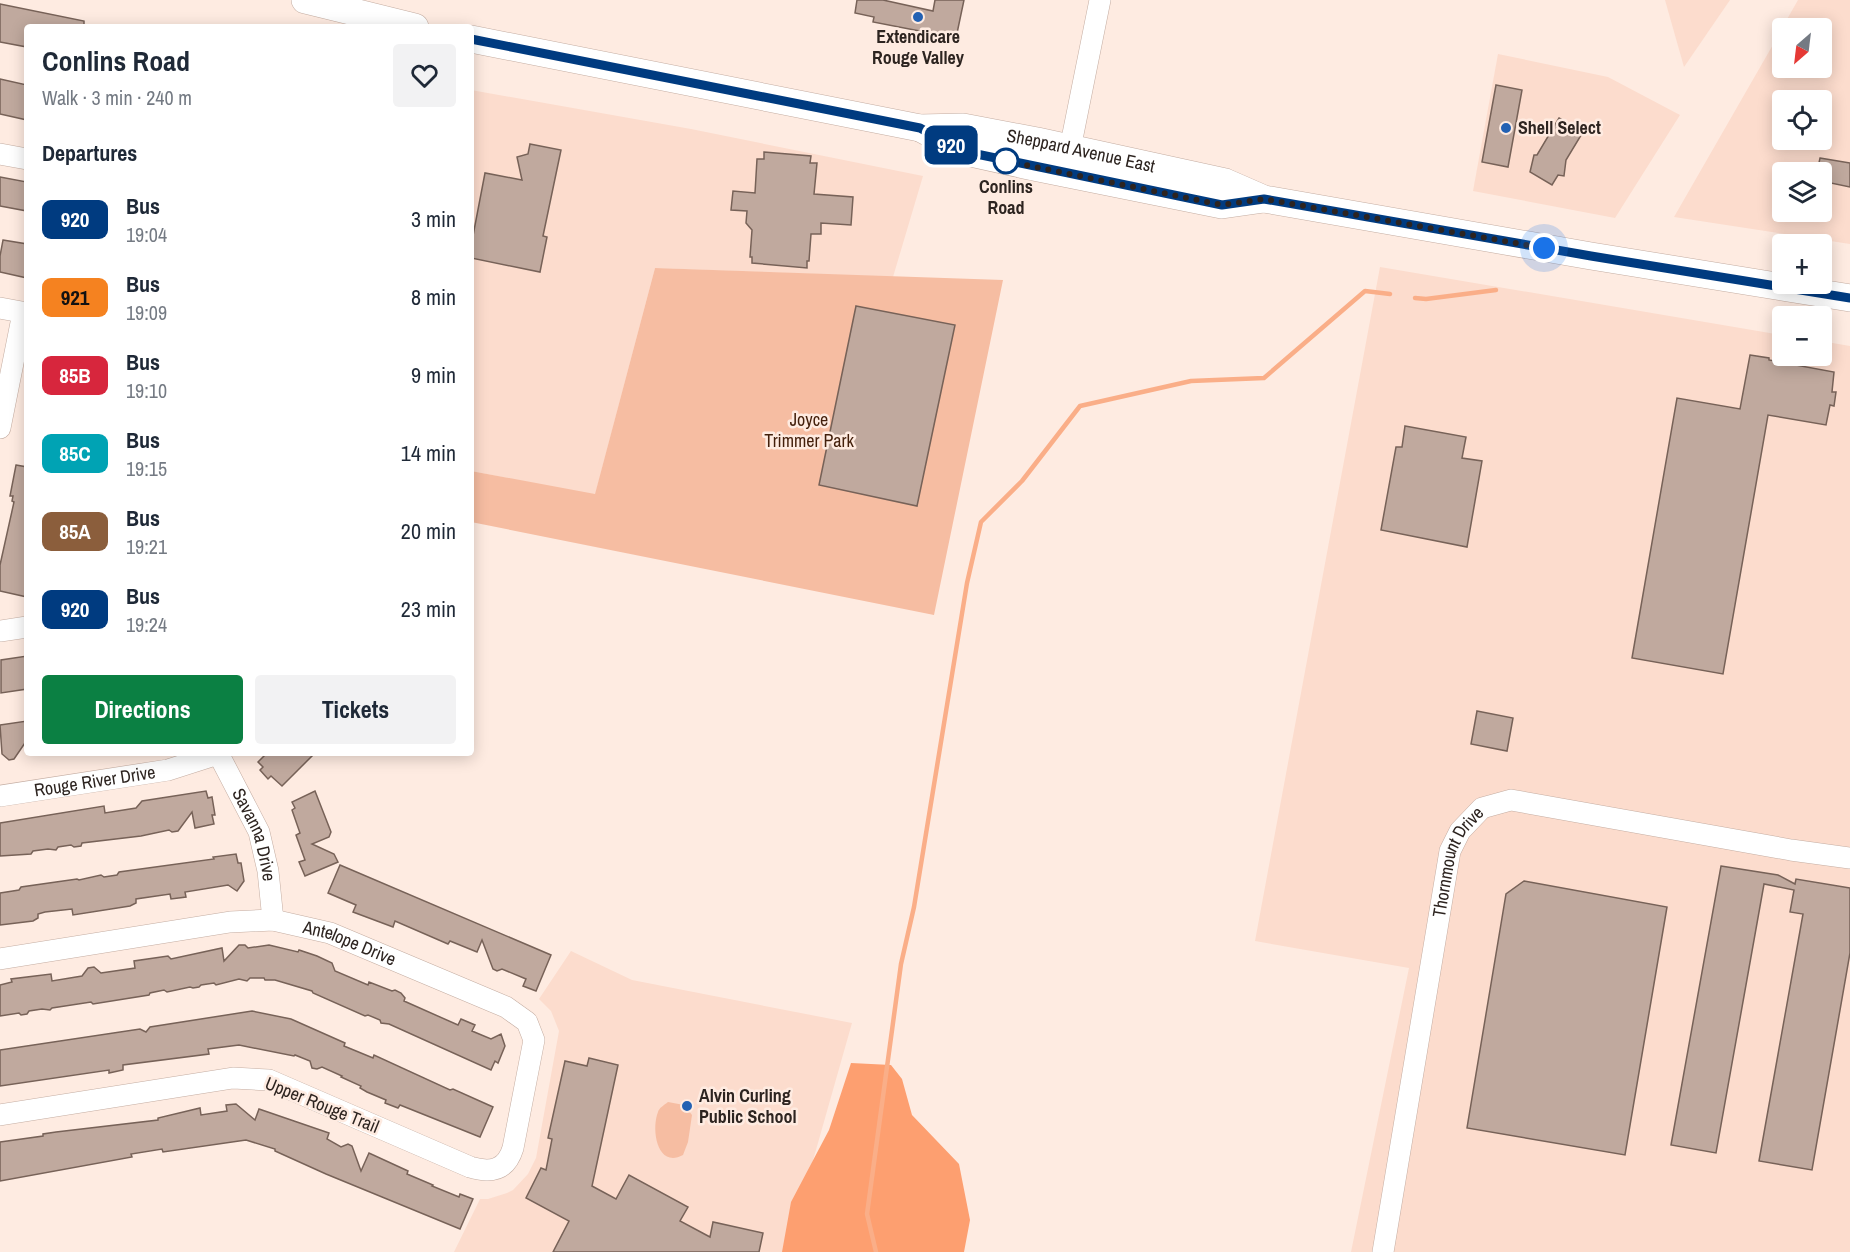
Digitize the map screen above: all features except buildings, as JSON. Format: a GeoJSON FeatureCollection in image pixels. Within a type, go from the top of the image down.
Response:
{"type":"FeatureCollection","features":[{"type":"Feature","properties":{"kind":"main road"},"geometry":{"type":"LineString","coordinates":[[304,0],[399,24]]}},
{"type":"Feature","properties":{"kind":"main road","name":"Sheppard Avenue East"},"geometry":{"type":"LineString","coordinates":[[474,40],[920,128],[963,127],[1069,161],[1225,182],[1264,199],[1602,258],[1850,298]]}},
{"type":"Feature","properties":{"kind":"street"},"geometry":{"type":"LineString","coordinates":[[1069,161],[1100,0]]}},
{"type":"Feature","properties":{"kind":"street"},"geometry":{"type":"LineString","coordinates":[[0,154],[24,158]]}},
{"type":"Feature","properties":{"kind":"street"},"geometry":{"type":"LineString","coordinates":[[0,308],[24,313]]}},
{"type":"Feature","properties":{"kind":"street"},"geometry":{"type":"LineString","coordinates":[[0,428],[24,318]]}},
{"type":"Feature","properties":{"kind":"street"},"geometry":{"type":"LineString","coordinates":[[0,631],[24,627]]}},
{"type":"Feature","properties":{"kind":"street","name":"Rouge River Drive"},"geometry":{"type":"LineString","coordinates":[[0,796],[168,770],[214,756]]}},
{"type":"Feature","properties":{"kind":"street","name":"Savanna Drive"},"geometry":{"type":"LineString","coordinates":[[221,756],[259,832],[268,871],[273,920]]}},
{"type":"Feature","properties":{"kind":"street","name":"Thornmount Drive"},"geometry":{"type":"LineString","coordinates":[[1383,1252],[1450,850],[1461,831],[1482,808],[1511,800],[1791,850],[1850,858]]}},
{"type":"Feature","properties":{"kind":"street","name":"Antelope Drive"},"geometry":{"type":"LineString","coordinates":[[0,959],[230,922],[273,920],[330,933],[506,1007],[527,1022],[534,1040],[513,1148],[510,1156],[495,1170]]}},
{"type":"Feature","properties":{"kind":"street","name":"Upper Rouge Trail"},"geometry":{"type":"LineString","coordinates":[[0,1116],[233,1078],[269,1080],[470,1167],[483,1171],[495,1170]]}},
{"type":"Feature","properties":{"kind":"shaded area"},"geometry":{"type":"Polygon","coordinates":[[[1665,0],[1730,0],[1684,67],[1665,0]]]}},
{"type":"Feature","properties":{"kind":"shaded area"},"geometry":{"type":"Polygon","coordinates":[[[1798,0],[1850,0],[1850,244],[1832,241],[1832,234],[1785,234],[1674,217],[1772,46],[1772,78],[1832,78],[1832,18],[1788,18],[1798,0]]]}},
{"type":"Feature","properties":{"kind":"shaded area"},"geometry":{"type":"Polygon","coordinates":[[[1498,54],[1608,77],[1680,115],[1615,218],[1473,191],[1498,54]]]}},
{"type":"Feature","properties":{"kind":"shaded area"},"geometry":{"type":"Polygon","coordinates":[[[474,91],[691,129],[923,176],[893,277],[655,268],[595,495],[474,472],[474,91]]]}},
{"type":"Feature","properties":{"kind":"shaded area"},"geometry":{"type":"Polygon","coordinates":[[[1380,267],[1772,333],[1772,366],[1832,366],[1832,343],[1850,346],[1850,1252],[1351,1252],[1409,968],[1255,941],[1380,267]]]}},
{"type":"Feature","properties":{"kind":"shaded area","name":"Alvin Curling Public School"},"geometry":{"type":"Polygon","coordinates":[[[571,951],[632,980],[852,1023],[787,1252],[454,1252],[480,1199],[488,1199],[513,1190],[528,1174],[536,1158],[559,1031],[551,1011],[539,999],[571,951]]]}},
{"type":"Feature","properties":{"kind":"shaded area"},"geometry":{"type":"Polygon","coordinates":[[[851,1063],[891,1065],[902,1079],[912,1115],[959,1164],[970,1220],[964,1252],[782,1252],[791,1202],[829,1130],[851,1063]]]}},
{"type":"Feature","properties":{"kind":"green space","name":"Joyce Trimmer Park"},"geometry":{"type":"Polygon","coordinates":[[[655,268],[1003,280],[934,615],[474,523],[474,472],[595,494],[655,268]]]}},
{"type":"Feature","properties":{"kind":"green space"},"geometry":{"type":"Polygon","coordinates":[[[668,1102],[684,1105],[692,1115],[688,1142],[683,1155],[674,1158],[667,1157],[662,1152],[658,1145],[655,1128],[658,1112],[668,1102]]]}},
{"type":"Feature","properties":{"kind":"waterway"},"geometry":{"type":"LineString","coordinates":[[1415,298],[1426,299],[1496,290]]}},
{"type":"Feature","properties":{"kind":"waterway"},"geometry":{"type":"LineString","coordinates":[[876,1252],[867,1214],[901,964],[914,907],[967,583],[981,522],[1022,481],[1080,406],[1191,381],[1264,378],[1365,291],[1390,294]]}},
{"type":"Feature","properties":{"kind":"bus line","name":"920"},"geometry":{"type":"LineString","coordinates":[[474,40],[920,128],[962,151],[1222,205],[1264,199],[1850,298]]}},
{"type":"Feature","properties":{"kind":"place","name":"Extendicare Rouge Valley"},"geometry":{"type":"Point","coordinates":[918,17]}},
{"type":"Feature","properties":{"kind":"place","name":"Shell Select"},"geometry":{"type":"Point","coordinates":[1506,128]}},
{"type":"Feature","properties":{"kind":"place","name":"Conlins Road"},"geometry":{"type":"Point","coordinates":[1006,161]}},
{"type":"Feature","properties":{"kind":"place","name":"Alvin Curling Public School"},"geometry":{"type":"Point","coordinates":[687,1106]}},
{"type":"Feature","properties":{"kind":"route"},"geometry":{"type":"LineString","coordinates":[[1006,161],[1222,205],[1264,199],[1544,248]]}}]}
